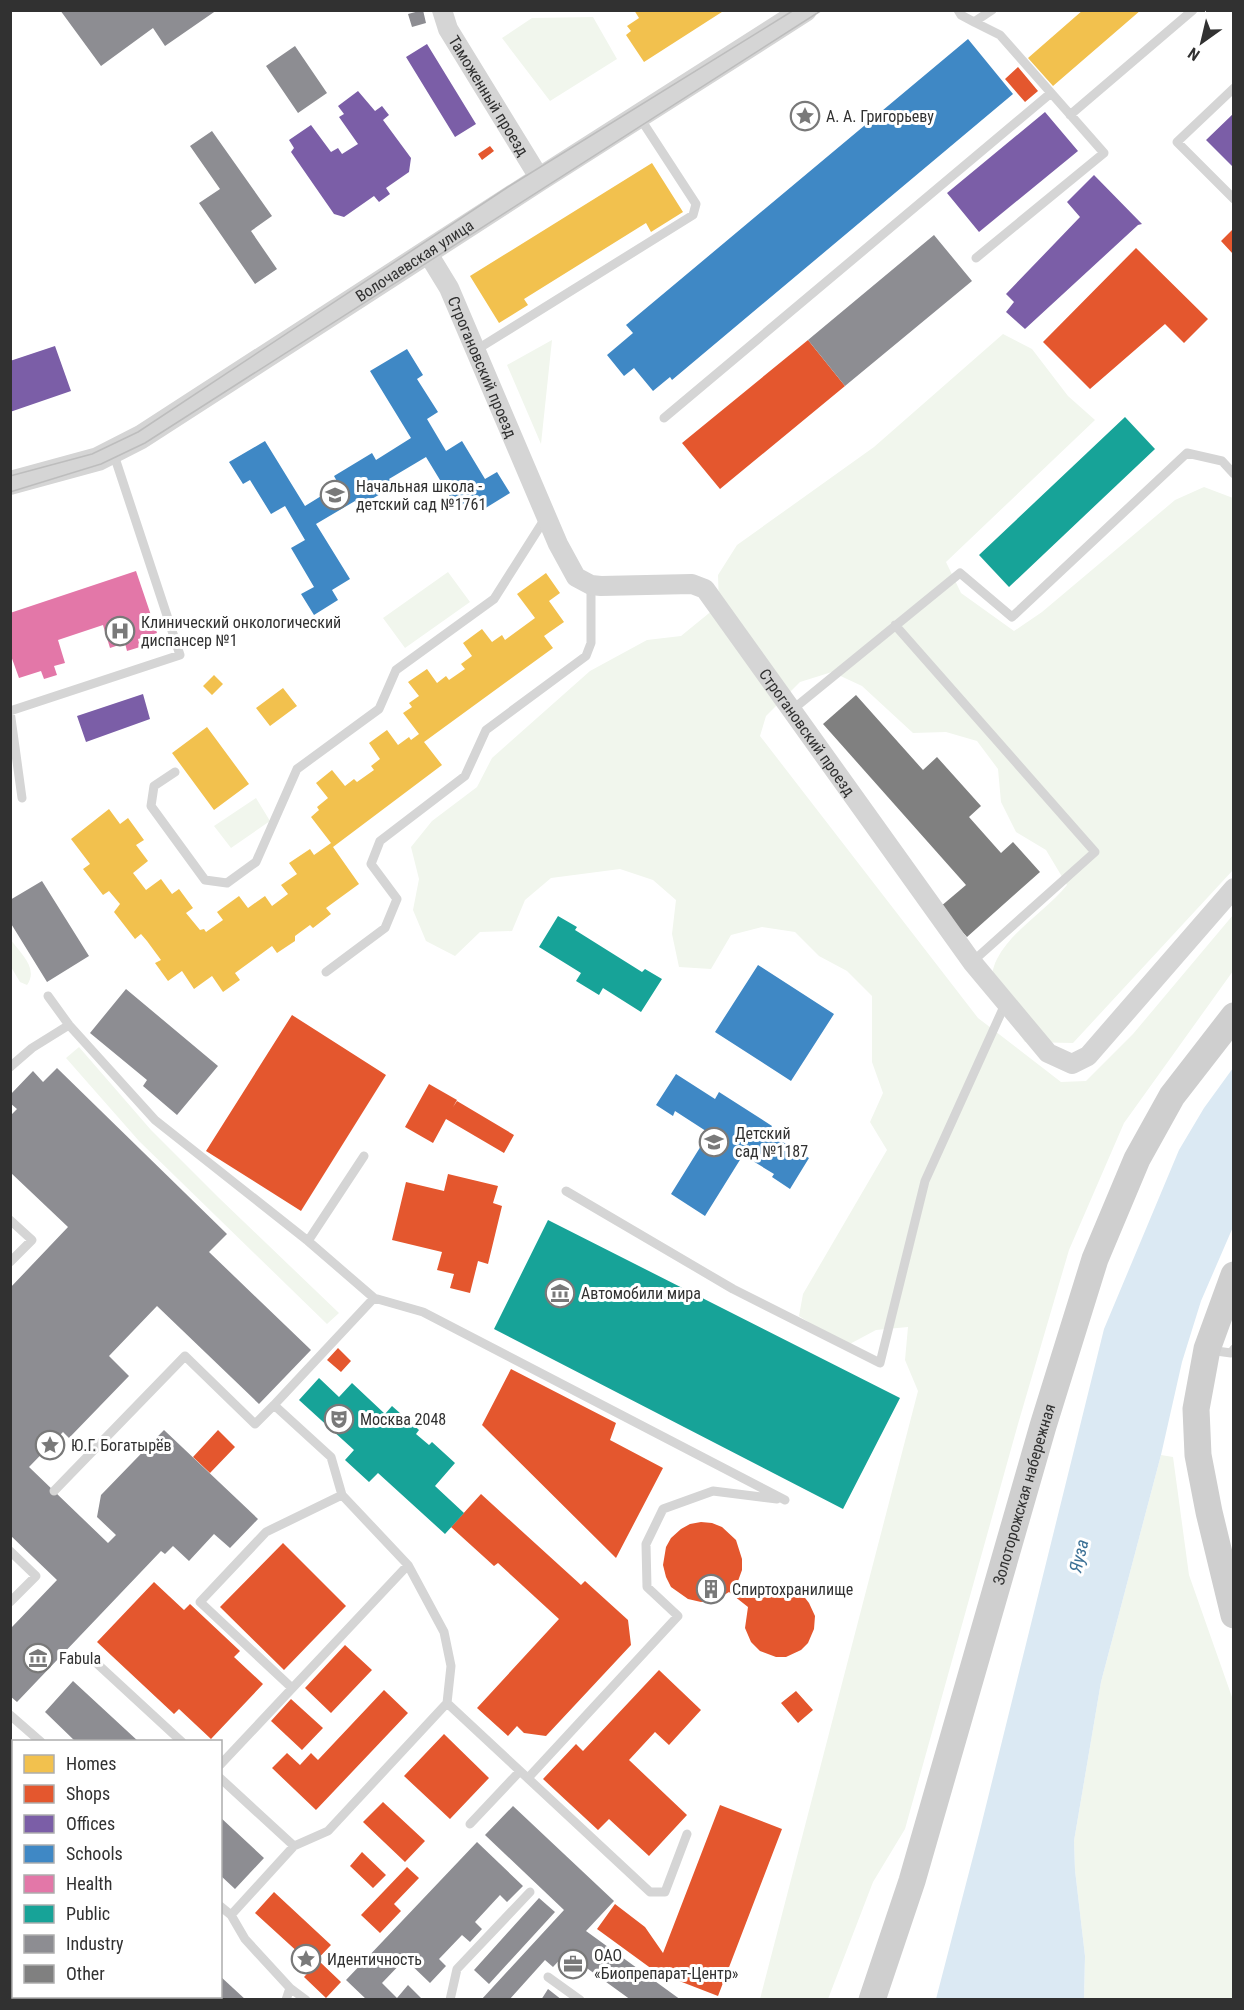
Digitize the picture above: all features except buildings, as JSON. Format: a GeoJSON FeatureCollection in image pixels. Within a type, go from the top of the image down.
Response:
{"type":"FeatureCollection","features":[{"type":"Feature","properties":{"kind":"main road","name":"Золоторожская набережная"},"geometry":{"type":"LineString","coordinates":[[872,2000],[912,1881],[1043,1426],[1095,1259],[1137,1159],[1172,1096],[1233,1016]]}},
{"type":"Feature","properties":{"kind":"main road"},"geometry":{"type":"LineString","coordinates":[[1233,1275],[1226,1352],[1196,1409],[1198,1455],[1233,1615]]}},
{"type":"Feature","properties":{"kind":"street","name":"Таможенный проезд"},"geometry":{"type":"LineString","coordinates":[[442,10],[448,29],[540,178]]}},
{"type":"Feature","properties":{"kind":"street","name":"Волочаевская улица"},"geometry":{"type":"LineString","coordinates":[[10,483],[98,459],[151,431],[794,13]]}},
{"type":"Feature","properties":{"kind":"street","name":"Строгановский проезд"},"geometry":{"type":"LineString","coordinates":[[427,252],[449,288],[546,517],[576,577],[591,585],[692,584],[705,589],[972,962],[1048,1053],[1072,1064],[1088,1056],[1233,888]]}},
{"type":"Feature","properties":{"kind":"lane"},"geometry":{"type":"LineString","coordinates":[[958,10],[961,15],[1000,35],[1104,153],[976,258]]}},
{"type":"Feature","properties":{"kind":"lane"},"geometry":{"type":"LineString","coordinates":[[974,22],[992,10]]}},
{"type":"Feature","properties":{"kind":"lane"},"geometry":{"type":"LineString","coordinates":[[1070,115],[1193,10]]}},
{"type":"Feature","properties":{"kind":"lane"},"geometry":{"type":"LineString","coordinates":[[1233,88],[1177,142],[1233,199]]}},
{"type":"Feature","properties":{"kind":"lane"},"geometry":{"type":"LineString","coordinates":[[664,418],[1052,93]]}},
{"type":"Feature","properties":{"kind":"lane"},"geometry":{"type":"LineString","coordinates":[[475,350],[693,215],[696,204],[638,116]]}},
{"type":"Feature","properties":{"kind":"lane"},"geometry":{"type":"LineString","coordinates":[[22,798],[10,711],[180,655],[113,452]]}},
{"type":"Feature","properties":{"kind":"lane"},"geometry":{"type":"LineString","coordinates":[[792,710],[960,573],[1012,617],[1187,453],[1222,461],[1233,474]]}},
{"type":"Feature","properties":{"kind":"lane"},"geometry":{"type":"LineString","coordinates":[[175,772],[154,786],[151,806],[205,880],[227,883],[256,862],[297,770],[379,710],[396,670],[494,599],[546,517]]}},
{"type":"Feature","properties":{"kind":"lane"},"geometry":{"type":"LineString","coordinates":[[326,972],[385,928],[397,899],[371,864],[380,841],[465,776],[486,730],[586,656],[591,643],[591,585]]}},
{"type":"Feature","properties":{"kind":"lane"},"geometry":{"type":"LineString","coordinates":[[895,626],[1095,852],[972,962]]}},
{"type":"Feature","properties":{"kind":"lane"},"geometry":{"type":"LineString","coordinates":[[48,996],[69,1025],[154,1120],[308,1241],[374,1298],[423,1312],[785,1500],[713,1491],[663,1509],[646,1544],[647,1587],[678,1616],[524,1775],[470,1824]]}},
{"type":"Feature","properties":{"kind":"lane"},"geometry":{"type":"LineString","coordinates":[[566,1191],[733,1289],[880,1363],[925,1181],[1005,1002]]}},
{"type":"Feature","properties":{"kind":"lane"},"geometry":{"type":"LineString","coordinates":[[10,1067],[32,1048],[69,1025]]}},
{"type":"Feature","properties":{"kind":"lane"},"geometry":{"type":"LineString","coordinates":[[308,1241],[364,1156]]}},
{"type":"Feature","properties":{"kind":"lane"},"geometry":{"type":"LineString","coordinates":[[10,1220],[32,1240],[10,1262]]}},
{"type":"Feature","properties":{"kind":"lane"},"geometry":{"type":"LineString","coordinates":[[54,1491],[185,1356],[255,1424],[374,1298]]}},
{"type":"Feature","properties":{"kind":"lane"},"geometry":{"type":"LineString","coordinates":[[231,1915],[294,1846],[328,1831],[447,1703],[451,1666],[444,1632],[408,1565],[342,1496],[331,1457],[274,1404]]}},
{"type":"Feature","properties":{"kind":"lane"},"geometry":{"type":"LineString","coordinates":[[292,1688],[200,1602],[266,1532],[342,1496]]}},
{"type":"Feature","properties":{"kind":"lane"},"geometry":{"type":"LineString","coordinates":[[10,1551],[36,1576],[10,1602]]}},
{"type":"Feature","properties":{"kind":"lane"},"geometry":{"type":"LineString","coordinates":[[222,1763],[408,1565]]}},
{"type":"Feature","properties":{"kind":"lane"},"geometry":{"type":"LineString","coordinates":[[92,1659],[180,1740]]}},
{"type":"Feature","properties":{"kind":"lane"},"geometry":{"type":"LineString","coordinates":[[447,1703],[650,1892],[665,1892],[687,1834]]}},
{"type":"Feature","properties":{"kind":"lane"},"geometry":{"type":"LineString","coordinates":[[10,1715],[39,1740]]}},
{"type":"Feature","properties":{"kind":"lane"},"geometry":{"type":"LineString","coordinates":[[222,1780],[294,1846]]}},
{"type":"Feature","properties":{"kind":"lane"},"geometry":{"type":"LineString","coordinates":[[450,2000],[457,1969],[530,1892]]}},
{"type":"Feature","properties":{"kind":"lane"},"geometry":{"type":"LineString","coordinates":[[222,1908],[231,1915],[245,1939],[290,1988],[306,2000]]}},
{"type":"Feature","properties":{"kind":"lane"},"geometry":{"type":"LineString","coordinates":[[548,1977],[580,2000]]}},
{"type":"Feature","properties":{"kind":"lane"},"geometry":{"type":"LineString","coordinates":[[286,2000],[290,1988]]}},
{"type":"Feature","properties":{"kind":"shaded area"},"geometry":{"type":"Polygon","coordinates":[[[593,17],[617,59],[550,101],[502,38],[532,18],[593,17]]]}},
{"type":"Feature","properties":{"kind":"shaded area"},"geometry":{"type":"Polygon","coordinates":[[[1003,334],[1032,349],[1068,396],[1095,420],[946,562],[961,593],[1014,631],[1042,612],[1175,500],[1204,487],[1233,498],[1233,870],[1073,1043],[1025,1042],[989,991],[993,970],[997,959],[1011,939],[1067,885],[1046,850],[1016,832],[1001,802],[998,769],[977,741],[946,732],[913,733],[862,686],[832,672],[800,682],[766,716],[760,736],[978,1018],[1061,1082],[1086,1081],[1133,1034],[1233,915],[1233,971],[1124,1123],[1069,1250],[905,1829],[873,1882],[828,1999],[760,1999],[918,1391],[905,1360],[908,1327],[876,1330],[846,1346],[799,1316],[803,1294],[887,1150],[870,1122],[883,1093],[872,1062],[872,996],[847,971],[819,956],[795,932],[762,927],[731,935],[711,969],[679,967],[672,934],[676,900],[653,880],[620,869],[551,878],[525,900],[512,931],[480,932],[455,956],[426,941],[413,910],[419,879],[411,847],[432,821],[477,787],[492,758],[590,671],[647,640],[681,636],[719,605],[718,575],[737,545],[874,447],[1003,334]]]}},
{"type":"Feature","properties":{"kind":"shaded area"},"geometry":{"type":"Polygon","coordinates":[[[552,340],[541,444],[507,365],[552,340]]]}},
{"type":"Feature","properties":{"kind":"shaded area"},"geometry":{"type":"Polygon","coordinates":[[[448,572],[470,602],[405,648],[383,618],[448,572]]]}},
{"type":"Feature","properties":{"kind":"shaded area"},"geometry":{"type":"Polygon","coordinates":[[[256,798],[270,821],[231,848],[214,826],[256,798]]]}},
{"type":"Feature","properties":{"kind":"shaded area"},"geometry":{"type":"Polygon","coordinates":[[[11,940],[30,967],[30,979],[27,985],[20,982],[11,967],[11,940]]]}},
{"type":"Feature","properties":{"kind":"shaded area"},"geometry":{"type":"Polygon","coordinates":[[[79,1047],[151,1130],[339,1313],[327,1324],[139,1141],[66,1058],[79,1047]]]}},
{"type":"Feature","properties":{"kind":"shaded area"},"geometry":{"type":"Polygon","coordinates":[[[1161,1455],[1173,1457],[1189,1575],[1233,1700],[1233,1999],[1084,2000],[1085,1956],[1074,1841],[1101,1682],[1161,1455]]]}},
{"type":"Feature","properties":{"kind":"water","name":"Яуза"},"geometry":{"type":"Polygon","coordinates":[[[1233,1068],[1233,1227],[1201,1301],[1182,1362],[1161,1455],[1101,1682],[1074,1841],[1085,1956],[1084,1999],[936,1999],[1104,1329],[1179,1150],[1204,1108],[1233,1068]]]}},
{"type":"Feature","properties":{"kind":"tram line"},"geometry":{"type":"LineString","coordinates":[[10,476],[92,454],[138,432],[508,187],[794,10]]}},
{"type":"Feature","properties":{"kind":"tram line"},"geometry":{"type":"LineString","coordinates":[[10,492],[101,464],[145,443],[822,10]]}},
{"type":"Feature","properties":{"kind":"place","name":"А. А. Григорьеву"},"geometry":{"type":"Point","coordinates":[805,116]}},
{"type":"Feature","properties":{"kind":"place","name":"Начальная школа - детский сад №1761"},"geometry":{"type":"Point","coordinates":[335,495]}},
{"type":"Feature","properties":{"kind":"place","name":"Клинический онкологический диспансер №1"},"geometry":{"type":"Point","coordinates":[120,631]}},
{"type":"Feature","properties":{"kind":"place","name":"Детский сад №1187"},"geometry":{"type":"Point","coordinates":[714,1142]}},
{"type":"Feature","properties":{"kind":"place","name":"Автомобили мира"},"geometry":{"type":"Point","coordinates":[560,1293]}},
{"type":"Feature","properties":{"kind":"place","name":"Москва 2048"},"geometry":{"type":"Point","coordinates":[339,1419]}},
{"type":"Feature","properties":{"kind":"place","name":"Ю.Г. Богатырёв"},"geometry":{"type":"Point","coordinates":[50,1445]}},
{"type":"Feature","properties":{"kind":"place","name":"Спиртохранилище"},"geometry":{"type":"Point","coordinates":[711,1589]}},
{"type":"Feature","properties":{"kind":"place","name":"Fabula"},"geometry":{"type":"Point","coordinates":[38,1658]}},
{"type":"Feature","properties":{"kind":"place","name":"Идентичность"},"geometry":{"type":"Point","coordinates":[306,1959]}},
{"type":"Feature","properties":{"kind":"place","name":"ОАО «Биопрепарат-Центр»"},"geometry":{"type":"Point","coordinates":[573,1964]}}]}
